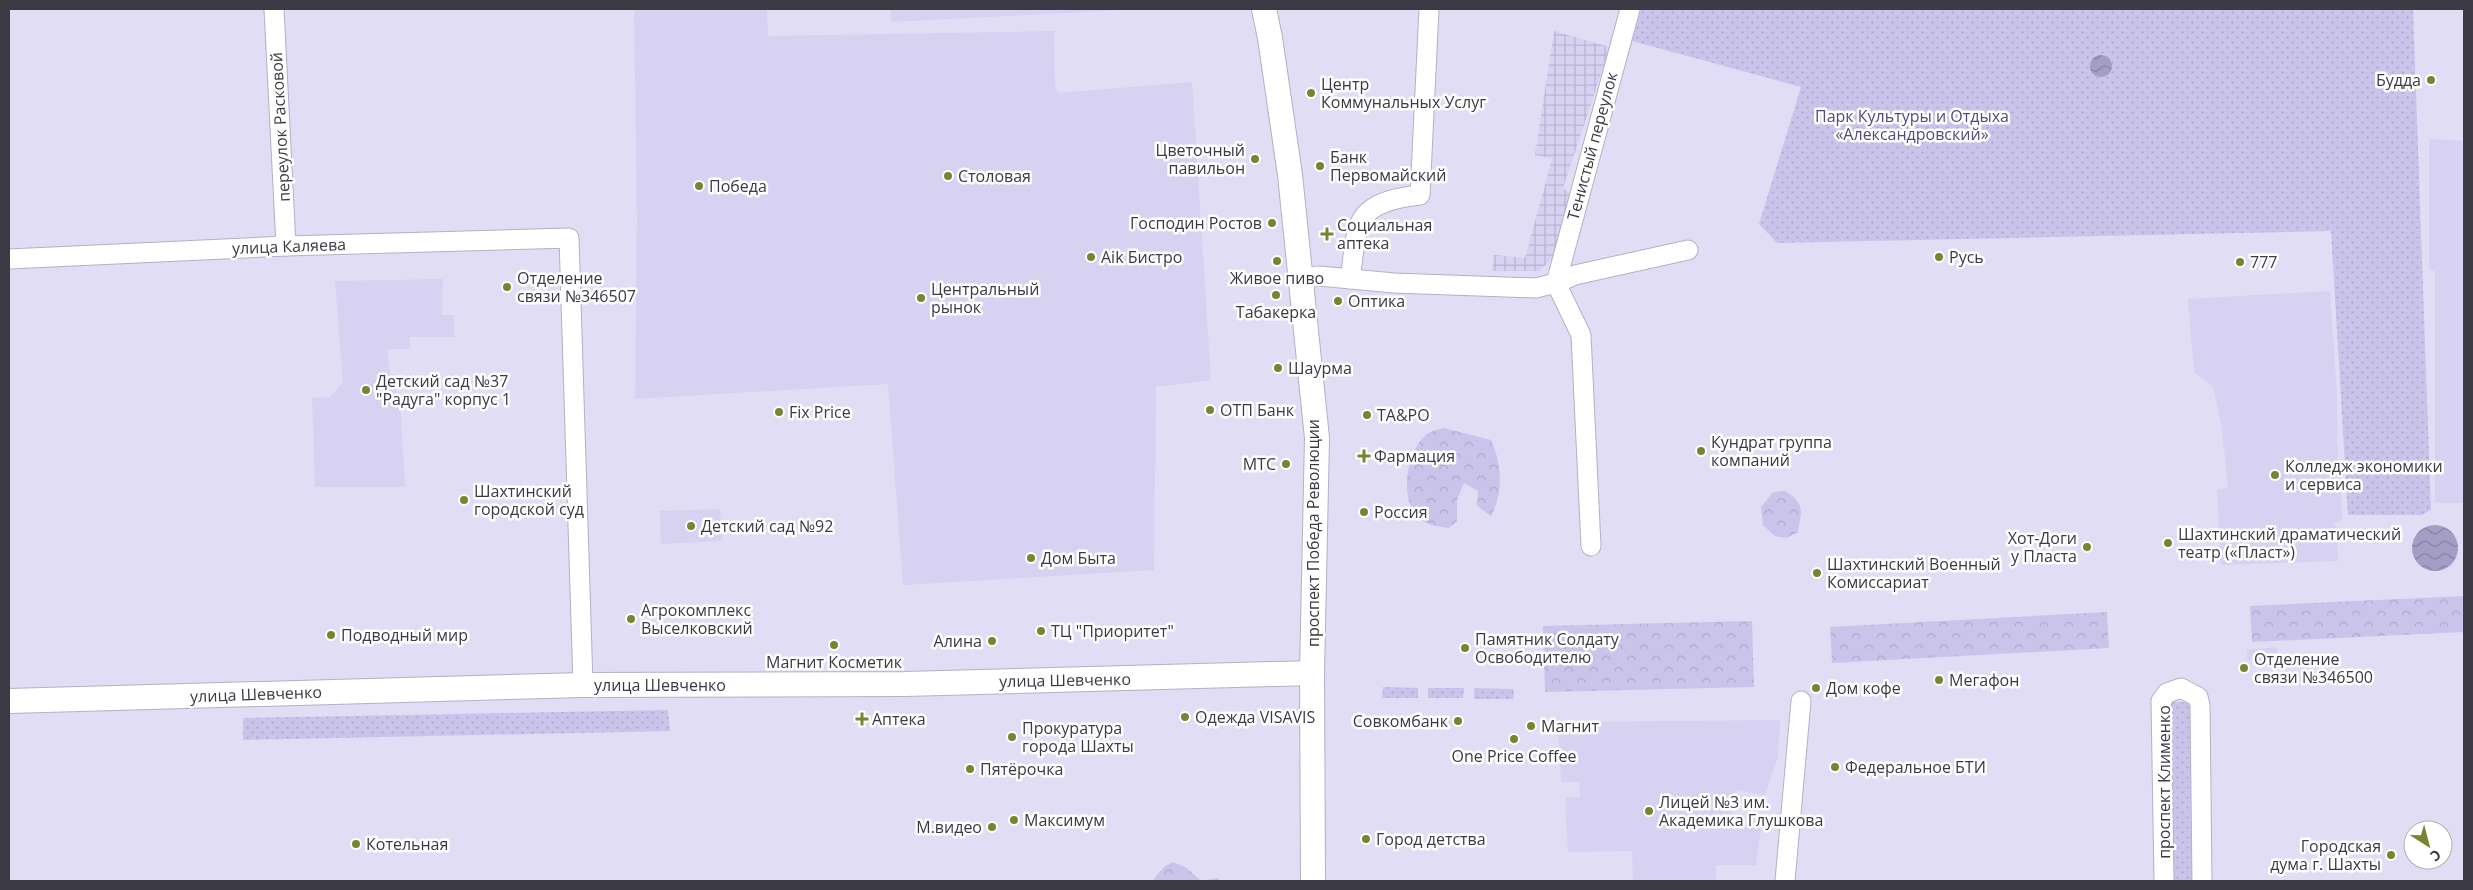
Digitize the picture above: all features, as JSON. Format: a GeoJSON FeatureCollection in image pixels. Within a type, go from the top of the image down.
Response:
{"type":"FeatureCollection","features":[{"type":"Feature","properties":{"kind":"main road","name":"проспект Победа Революции"},"geometry":{"type":"LineString","coordinates":[[1264,9],[1290,175],[1317,438],[1312,673],[1313,881]]}},
{"type":"Feature","properties":{"kind":"main road","name":"улица Шевченко"},"geometry":{"type":"LineString","coordinates":[[9,701],[583,685],[905,684],[1312,673]]}},
{"type":"Feature","properties":{"kind":"street","name":"переулок Расковой"},"geometry":{"type":"LineString","coordinates":[[274,9],[286,246]]}},
{"type":"Feature","properties":{"kind":"street"},"geometry":{"type":"LineString","coordinates":[[1350,279],[1359,228],[1364,217],[1385,202],[1420,195],[1429,9]]}},
{"type":"Feature","properties":{"kind":"street","name":"Тенистый переулок"},"geometry":{"type":"LineString","coordinates":[[1556,284],[1630,9]]}},
{"type":"Feature","properties":{"kind":"street","name":"улица Каляева"},"geometry":{"type":"LineString","coordinates":[[9,258],[286,246],[569,238],[583,685]]}},
{"type":"Feature","properties":{"kind":"street"},"geometry":{"type":"LineString","coordinates":[[1300,279],[1319,276],[1394,283],[1536,288],[1556,284],[1575,275],[1688,250]]}},
{"type":"Feature","properties":{"kind":"street"},"geometry":{"type":"LineString","coordinates":[[1556,284],[1581,335],[1590,546]]}},
{"type":"Feature","properties":{"kind":"street","name":"проспект Клименко"},"geometry":{"type":"LineString","coordinates":[[2164,881],[2161,701],[2167,693],[2181,688],[2198,697],[2200,705],[2202,881]]}},
{"type":"Feature","properties":{"kind":"street"},"geometry":{"type":"LineString","coordinates":[[1785,881],[1801,701]]}},
{"type":"Feature","properties":{"kind":"shaded area","name":"Центральный рынок"},"geometry":{"type":"Polygon","coordinates":[[[634,9],[767,9],[768,36],[1054,31],[1055,86],[1058,93],[1192,82],[1211,380],[1156,387],[1154,570],[903,585],[888,384],[635,399],[637,216],[634,9]]]}},
{"type":"Feature","properties":{"kind":"shaded area"},"geometry":{"type":"Polygon","coordinates":[[[890,9],[1141,9],[891,22],[890,9]]]}},
{"type":"Feature","properties":{"kind":"shaded area"},"geometry":{"type":"Polygon","coordinates":[[[1554,31],[1610,47],[1563,188],[1571,194],[1553,258],[1539,271],[1492,271],[1494,255],[1525,258],[1552,159],[1535,155],[1554,31]]]}},
{"type":"Feature","properties":{"kind":"shaded area"},"geometry":{"type":"Polygon","coordinates":[[[2429,139],[2464,141],[2464,503],[2435,503],[2435,271],[2429,271],[2429,139]]]}},
{"type":"Feature","properties":{"kind":"shaded area","name":"Детский сад №37 \"Радуга\" корпус 1"},"geometry":{"type":"Polygon","coordinates":[[[443,279],[442,315],[454,315],[454,337],[410,337],[410,349],[387,349],[391,381],[400,399],[405,487],[315,487],[312,398],[330,397],[343,382],[335,281],[443,279]]]}},
{"type":"Feature","properties":{"kind":"shaded area"},"geometry":{"type":"Polygon","coordinates":[[[2330,291],[2337,395],[2338,468],[2340,468],[2342,520],[2334,523],[2334,526],[2337,527],[2338,561],[2221,565],[2217,490],[2228,487],[2222,430],[2213,386],[2194,373],[2188,299],[2330,291]]]}},
{"type":"Feature","properties":{"kind":"shaded area","name":"Детский сад №92"},"geometry":{"type":"Polygon","coordinates":[[[720,509],[722,541],[661,544],[660,511],[720,509]]]}},
{"type":"Feature","properties":{"kind":"shaded area"},"geometry":{"type":"Polygon","coordinates":[[[2277,647],[2278,665],[2256,666],[2256,660],[2247,660],[2247,650],[2277,647]]]}},
{"type":"Feature","properties":{"kind":"shaded area","name":"Лицей №3 им. Академика Глушкова"},"geometry":{"type":"Polygon","coordinates":[[[1780,720],[1778,757],[1765,795],[1735,790],[1730,823],[1761,828],[1756,865],[1716,865],[1716,881],[1633,881],[1632,851],[1568,852],[1565,797],[1580,797],[1579,782],[1561,782],[1558,722],[1780,720]]]}},
{"type":"Feature","properties":{"kind":"green space","name":"Парк Культуры и Отдыха «Александровский»"},"geometry":{"type":"Polygon","coordinates":[[[1641,9],[2413,9],[2431,510],[2422,515],[2348,515],[2331,231],[1777,243],[1759,224],[1801,87],[1632,41],[1641,9]]]}},
{"type":"Feature","properties":{"kind":"green space"},"geometry":{"type":"Polygon","coordinates":[[[1444,428],[1491,440],[1495,449],[1500,478],[1498,497],[1491,516],[1477,506],[1478,491],[1464,483],[1457,500],[1457,521],[1449,528],[1430,524],[1415,514],[1410,505],[1407,483],[1411,459],[1421,439],[1435,430],[1444,428]]]}},
{"type":"Feature","properties":{"kind":"green space"},"geometry":{"type":"Polygon","coordinates":[[[1785,491],[1799,504],[1801,513],[1798,532],[1787,538],[1775,536],[1763,525],[1761,507],[1773,492],[1785,491]]]}},
{"type":"Feature","properties":{"kind":"green space"},"geometry":{"type":"Polygon","coordinates":[[[2464,596],[2464,632],[2252,642],[2250,606],[2464,596]]]}},
{"type":"Feature","properties":{"kind":"green space"},"geometry":{"type":"Polygon","coordinates":[[[2107,612],[2109,648],[1832,663],[1830,627],[2107,612]]]}},
{"type":"Feature","properties":{"kind":"green space"},"geometry":{"type":"Polygon","coordinates":[[[1752,621],[1754,687],[1545,692],[1543,626],[1752,621]]]}},
{"type":"Feature","properties":{"kind":"green space"},"geometry":{"type":"Polygon","coordinates":[[[1383,687],[1418,688],[1418,698],[1382,698],[1383,687]]]}},
{"type":"Feature","properties":{"kind":"green space"},"geometry":{"type":"Polygon","coordinates":[[[1428,688],[1464,688],[1463,698],[1428,698],[1428,688]]]}},
{"type":"Feature","properties":{"kind":"green space"},"geometry":{"type":"Polygon","coordinates":[[[1474,688],[1514,689],[1513,699],[1474,699],[1474,688]]]}},
{"type":"Feature","properties":{"kind":"green space"},"geometry":{"type":"Polygon","coordinates":[[[2170,702],[2191,702],[2194,881],[2172,881],[2170,702]]]}},
{"type":"Feature","properties":{"kind":"green space"},"geometry":{"type":"Polygon","coordinates":[[[668,710],[670,731],[243,740],[243,718],[668,710]]]}},
{"type":"Feature","properties":{"kind":"green space"},"geometry":{"type":"Polygon","coordinates":[[[1173,862],[1187,868],[1201,881],[1152,881],[1164,867],[1173,862]]]}},
{"type":"Feature","properties":{"kind":"green space"},"geometry":{"type":"Polygon","coordinates":[[[1217,878],[1221,881],[1201,881],[1217,878]]]}},
{"type":"Feature","properties":{"kind":"water"},"geometry":{"type":"Polygon","coordinates":[[[2101,55],[2111,62],[2112,66],[2105,76],[2101,77],[2091,70],[2090,66],[2097,56],[2101,55]]]}},
{"type":"Feature","properties":{"kind":"water"},"geometry":{"type":"Polygon","coordinates":[[[2431,525],[2439,525],[2448,529],[2454,535],[2458,548],[2454,561],[2448,567],[2439,571],[2431,571],[2422,567],[2416,561],[2412,552],[2412,544],[2416,535],[2422,529],[2431,525]]]}},
{"type":"Feature","properties":{"kind":"place","name":"Будда"},"geometry":{"type":"Point","coordinates":[2431,80]}},
{"type":"Feature","properties":{"kind":"place","name":"Центр Коммунальных Услуг"},"geometry":{"type":"Point","coordinates":[1311,93]}},
{"type":"Feature","properties":{"kind":"place","name":"Цветочный павильон"},"geometry":{"type":"Point","coordinates":[1255,159]}},
{"type":"Feature","properties":{"kind":"place","name":"Банк Первомайский"},"geometry":{"type":"Point","coordinates":[1320,166]}},
{"type":"Feature","properties":{"kind":"place","name":"Столовая"},"geometry":{"type":"Point","coordinates":[948,176]}},
{"type":"Feature","properties":{"kind":"place","name":"Победа"},"geometry":{"type":"Point","coordinates":[699,186]}},
{"type":"Feature","properties":{"kind":"place","name":"Господин Ростов"},"geometry":{"type":"Point","coordinates":[1272,223]}},
{"type":"Feature","properties":{"kind":"place","name":"Социальная аптека"},"geometry":{"type":"Point","coordinates":[1327,234]}},
{"type":"Feature","properties":{"kind":"place","name":"Aik Бистро"},"geometry":{"type":"Point","coordinates":[1091,257]}},
{"type":"Feature","properties":{"kind":"place","name":"Русь"},"geometry":{"type":"Point","coordinates":[1939,257]}},
{"type":"Feature","properties":{"kind":"place","name":"Живое пиво"},"geometry":{"type":"Point","coordinates":[1277,261]}},
{"type":"Feature","properties":{"kind":"place","name":"777"},"geometry":{"type":"Point","coordinates":[2240,262]}},
{"type":"Feature","properties":{"kind":"place","name":"Отделение связи №346507"},"geometry":{"type":"Point","coordinates":[507,287]}},
{"type":"Feature","properties":{"kind":"place","name":"Табакерка"},"geometry":{"type":"Point","coordinates":[1276,295]}},
{"type":"Feature","properties":{"kind":"place","name":"Центральный рынок"},"geometry":{"type":"Point","coordinates":[921,298]}},
{"type":"Feature","properties":{"kind":"place","name":"Оптика"},"geometry":{"type":"Point","coordinates":[1338,301]}},
{"type":"Feature","properties":{"kind":"place","name":"Шаурма"},"geometry":{"type":"Point","coordinates":[1278,368]}},
{"type":"Feature","properties":{"kind":"place","name":"Детский сад №37 \"Радуга\" корпус 1"},"geometry":{"type":"Point","coordinates":[366,390]}},
{"type":"Feature","properties":{"kind":"place","name":"ОТП Банк"},"geometry":{"type":"Point","coordinates":[1210,410]}},
{"type":"Feature","properties":{"kind":"place","name":"Fix Price"},"geometry":{"type":"Point","coordinates":[779,412]}},
{"type":"Feature","properties":{"kind":"place","name":"ТА&РО"},"geometry":{"type":"Point","coordinates":[1367,415]}},
{"type":"Feature","properties":{"kind":"place","name":"Кундрат группа компаний"},"geometry":{"type":"Point","coordinates":[1701,451]}},
{"type":"Feature","properties":{"kind":"place","name":"Фармация"},"geometry":{"type":"Point","coordinates":[1364,456]}},
{"type":"Feature","properties":{"kind":"place","name":"МТС"},"geometry":{"type":"Point","coordinates":[1286,464]}},
{"type":"Feature","properties":{"kind":"place","name":"Колледж экономики и сервиса"},"geometry":{"type":"Point","coordinates":[2275,475]}},
{"type":"Feature","properties":{"kind":"place","name":"Шахтинский городской суд"},"geometry":{"type":"Point","coordinates":[464,500]}},
{"type":"Feature","properties":{"kind":"place","name":"Россия"},"geometry":{"type":"Point","coordinates":[1364,512]}},
{"type":"Feature","properties":{"kind":"place","name":"Детский сад №92"},"geometry":{"type":"Point","coordinates":[691,526]}},
{"type":"Feature","properties":{"kind":"place","name":"Шахтинский драматический театр («Пласт»)"},"geometry":{"type":"Point","coordinates":[2168,543]}},
{"type":"Feature","properties":{"kind":"place","name":"Хот-Доги у Пласта"},"geometry":{"type":"Point","coordinates":[2087,547]}},
{"type":"Feature","properties":{"kind":"place","name":"Дом Быта"},"geometry":{"type":"Point","coordinates":[1031,558]}},
{"type":"Feature","properties":{"kind":"place","name":"Шахтинский Военный Комиссариат"},"geometry":{"type":"Point","coordinates":[1817,573]}},
{"type":"Feature","properties":{"kind":"place","name":"Агрокомплекс Выселковский"},"geometry":{"type":"Point","coordinates":[631,619]}},
{"type":"Feature","properties":{"kind":"place","name":"ТЦ \"Приоритет\""},"geometry":{"type":"Point","coordinates":[1041,631]}},
{"type":"Feature","properties":{"kind":"place","name":"Подводный мир"},"geometry":{"type":"Point","coordinates":[331,635]}},
{"type":"Feature","properties":{"kind":"place","name":"Алина"},"geometry":{"type":"Point","coordinates":[992,641]}},
{"type":"Feature","properties":{"kind":"place","name":"Магнит Косметик"},"geometry":{"type":"Point","coordinates":[834,645]}},
{"type":"Feature","properties":{"kind":"place","name":"Памятник Солдату Освободителю"},"geometry":{"type":"Point","coordinates":[1465,648]}},
{"type":"Feature","properties":{"kind":"place","name":"Отделение связи №346500"},"geometry":{"type":"Point","coordinates":[2244,668]}},
{"type":"Feature","properties":{"kind":"place","name":"Мегафон"},"geometry":{"type":"Point","coordinates":[1939,680]}},
{"type":"Feature","properties":{"kind":"place","name":"Дом кофе"},"geometry":{"type":"Point","coordinates":[1816,688]}},
{"type":"Feature","properties":{"kind":"place","name":"Одежда VISAVIS"},"geometry":{"type":"Point","coordinates":[1185,717]}},
{"type":"Feature","properties":{"kind":"place","name":"Аптека"},"geometry":{"type":"Point","coordinates":[862,719]}},
{"type":"Feature","properties":{"kind":"place","name":"Совкомбанк"},"geometry":{"type":"Point","coordinates":[1458,721]}},
{"type":"Feature","properties":{"kind":"place","name":"Магнит"},"geometry":{"type":"Point","coordinates":[1531,726]}},
{"type":"Feature","properties":{"kind":"place","name":"Прокуратура города Шахты"},"geometry":{"type":"Point","coordinates":[1012,737]}},
{"type":"Feature","properties":{"kind":"place","name":"One Price Coffee"},"geometry":{"type":"Point","coordinates":[1514,739]}},
{"type":"Feature","properties":{"kind":"place","name":"Федеральное БТИ"},"geometry":{"type":"Point","coordinates":[1835,767]}},
{"type":"Feature","properties":{"kind":"place","name":"Пятёрочка"},"geometry":{"type":"Point","coordinates":[970,769]}},
{"type":"Feature","properties":{"kind":"place","name":"Лицей №3 им. Академика Глушкова"},"geometry":{"type":"Point","coordinates":[1649,811]}},
{"type":"Feature","properties":{"kind":"place","name":"Максимум"},"geometry":{"type":"Point","coordinates":[1014,820]}},
{"type":"Feature","properties":{"kind":"place","name":"М.видео"},"geometry":{"type":"Point","coordinates":[992,827]}},
{"type":"Feature","properties":{"kind":"place","name":"Город детства"},"geometry":{"type":"Point","coordinates":[1366,839]}},
{"type":"Feature","properties":{"kind":"place","name":"Котельная"},"geometry":{"type":"Point","coordinates":[356,844]}},
{"type":"Feature","properties":{"kind":"place","name":"Городская дума г. Шахты"},"geometry":{"type":"Point","coordinates":[2391,855]}}]}
